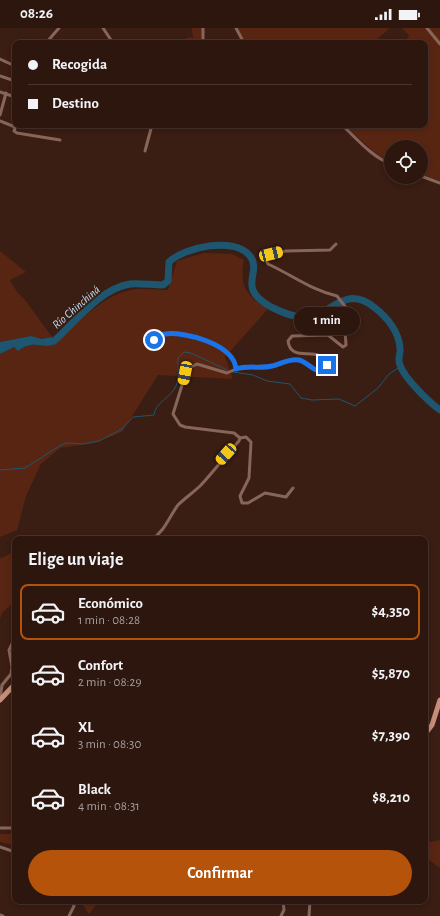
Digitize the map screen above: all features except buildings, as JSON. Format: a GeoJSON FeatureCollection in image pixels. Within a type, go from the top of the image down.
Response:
{"type":"FeatureCollection","features":[{"type":"Feature","properties":{"kind":"main road"},"geometry":{"type":"LineString","coordinates":[[0,699],[12,687]]}},
{"type":"Feature","properties":{"kind":"main road"},"geometry":{"type":"LineString","coordinates":[[428,730],[432,724],[440,700]]}},
{"type":"Feature","properties":{"kind":"street"},"geometry":{"type":"LineString","coordinates":[[49,40],[59,28]]}},
{"type":"Feature","properties":{"kind":"street"},"geometry":{"type":"LineString","coordinates":[[103,28],[111,40]]}},
{"type":"Feature","properties":{"kind":"street"},"geometry":{"type":"LineString","coordinates":[[203,28],[203,40]]}},
{"type":"Feature","properties":{"kind":"street"},"geometry":{"type":"LineString","coordinates":[[236,28],[242,40]]}},
{"type":"Feature","properties":{"kind":"street"},"geometry":{"type":"LineString","coordinates":[[427,28],[440,44]]}},
{"type":"Feature","properties":{"kind":"street"},"geometry":{"type":"LineString","coordinates":[[0,59],[12,65]]}},
{"type":"Feature","properties":{"kind":"street"},"geometry":{"type":"LineString","coordinates":[[0,76],[12,80]]}},
{"type":"Feature","properties":{"kind":"street"},"geometry":{"type":"LineString","coordinates":[[0,92],[12,96]]}},
{"type":"Feature","properties":{"kind":"street"},"geometry":{"type":"LineString","coordinates":[[0,115],[6,93]]}},
{"type":"Feature","properties":{"kind":"street"},"geometry":{"type":"LineString","coordinates":[[0,122],[12,125]]}},
{"type":"Feature","properties":{"kind":"street"},"geometry":{"type":"LineString","coordinates":[[15,128],[14,131],[16,133],[60,140]]}},
{"type":"Feature","properties":{"kind":"street"},"geometry":{"type":"LineString","coordinates":[[144,151],[151,128]]}},
{"type":"Feature","properties":{"kind":"street"},"geometry":{"type":"LineString","coordinates":[[345,128],[373,154],[384,161]]}},
{"type":"Feature","properties":{"kind":"street"},"geometry":{"type":"LineString","coordinates":[[428,179],[440,183]]}},
{"type":"Feature","properties":{"kind":"street"},"geometry":{"type":"LineString","coordinates":[[293,488],[286,497],[265,493],[248,503],[242,503],[240,496],[249,478],[252,442],[246,437],[240,438],[234,433],[185,427],[180,424],[173,414],[185,373],[190,366],[197,364],[224,373],[247,366],[273,366],[295,359],[304,361],[316,371],[322,370],[327,365],[322,357],[314,353],[300,354],[293,352],[288,345],[289,338],[296,336],[328,335],[343,347],[346,343],[345,330],[353,317],[337,296],[320,292],[296,280],[268,264],[266,259],[268,255],[286,250],[330,250],[336,244]]}},
{"type":"Feature","properties":{"kind":"street"},"geometry":{"type":"LineString","coordinates":[[147,344],[161,335],[166,334],[203,338],[223,351],[233,362],[236,369]]}},
{"type":"Feature","properties":{"kind":"street"},"geometry":{"type":"LineString","coordinates":[[157,536],[160,534],[179,505],[194,493],[240,438]]}},
{"type":"Feature","properties":{"kind":"street"},"geometry":{"type":"LineString","coordinates":[[12,644],[9,650],[12,660]]}},
{"type":"Feature","properties":{"kind":"street"},"geometry":{"type":"LineString","coordinates":[[0,699],[2,685],[12,671]]}},
{"type":"Feature","properties":{"kind":"street"},"geometry":{"type":"LineString","coordinates":[[0,828],[12,828]]}},
{"type":"Feature","properties":{"kind":"street"},"geometry":{"type":"LineString","coordinates":[[0,847],[12,851]]}},
{"type":"Feature","properties":{"kind":"street"},"geometry":{"type":"LineString","coordinates":[[69,916],[74,906],[73,904]]}},
{"type":"Feature","properties":{"kind":"street"},"geometry":{"type":"LineString","coordinates":[[281,916],[284,910],[283,904]]}},
{"type":"Feature","properties":{"kind":"street"},"geometry":{"type":"LineString","coordinates":[[309,916],[310,904]]}},
{"type":"Feature","properties":{"kind":"shaded area"},"geometry":{"type":"Polygon","coordinates":[[[192,28],[202,28],[202,40],[182,40],[190,37],[193,38],[192,28]]]}},
{"type":"Feature","properties":{"kind":"shaded area"},"geometry":{"type":"Polygon","coordinates":[[[237,28],[390,28],[376,40],[243,40],[237,28]]]}},
{"type":"Feature","properties":{"kind":"shaded area"},"geometry":{"type":"Polygon","coordinates":[[[402,28],[440,28],[440,181],[428,177],[428,140],[384,140],[384,158],[374,152],[347,128],[428,128],[428,40],[406,40],[409,35],[402,28]]]}},
{"type":"Feature","properties":{"kind":"shaded area"},"geometry":{"type":"Polygon","coordinates":[[[0,251],[26,272],[10,280],[17,292],[25,300],[52,337],[42,339],[31,336],[0,342],[0,251]]]}},
{"type":"Feature","properties":{"kind":"shaded area"},"geometry":{"type":"Polygon","coordinates":[[[204,253],[232,254],[244,260],[243,277],[246,289],[254,300],[268,309],[225,357],[233,379],[158,375],[122,432],[94,443],[60,448],[41,464],[26,496],[17,530],[0,537],[0,354],[14,347],[18,351],[29,345],[47,346],[55,344],[90,312],[109,298],[120,293],[135,289],[168,290],[177,261],[204,253]]]}},
{"type":"Feature","properties":{"kind":"shaded area"},"geometry":{"type":"Polygon","coordinates":[[[12,553],[12,604],[2,613],[0,619],[0,557],[2,558],[12,553]]]}},
{"type":"Feature","properties":{"kind":"shaded area"},"geometry":{"type":"Polygon","coordinates":[[[0,834],[12,834],[12,844],[0,842],[0,834]]]}},
{"type":"Feature","properties":{"kind":"shaded area"},"geometry":{"type":"Polygon","coordinates":[[[440,840],[440,868],[428,859],[428,842],[440,840]]]}},
{"type":"Feature","properties":{"kind":"shaded area"},"geometry":{"type":"Polygon","coordinates":[[[82,904],[97,904],[89,914],[82,904]]]}},
{"type":"Feature","properties":{"kind":"water"},"geometry":{"type":"Polygon","coordinates":[[[31,336],[42,339],[52,337],[55,344],[47,346],[29,345],[18,351],[14,347],[0,354],[0,342],[31,336]]]}},
{"type":"Feature","properties":{"kind":"waterway","name":"Río Chinchiná"},"geometry":{"type":"LineString","coordinates":[[46,342],[54,341],[98,299],[119,287],[130,284],[163,285],[168,281],[169,262],[176,257],[197,248],[222,245],[233,246],[243,250],[250,256],[253,262],[254,268],[252,287],[254,293],[260,300],[279,311],[289,315],[309,317],[325,311],[348,299],[365,301],[375,308],[388,320],[395,331],[399,342],[399,363],[402,370],[417,389],[440,410]]}},
{"type":"Feature","properties":{"kind":"waterway"},"geometry":{"type":"LineString","coordinates":[[0,470],[25,468],[61,445],[67,443],[83,444],[99,441],[122,429],[133,417],[154,415],[157,406],[176,386],[178,376],[178,358],[184,352],[191,353],[227,370]]}},
{"type":"Feature","properties":{"kind":"waterway"},"geometry":{"type":"LineString","coordinates":[[233,372],[253,375],[267,381],[290,384],[301,398],[312,400],[339,399],[355,406],[378,388],[389,374],[400,367]]}},
{"type":"Feature","properties":{"kind":"route"},"geometry":{"type":"LineString","coordinates":[[154,340],[161,335],[166,334],[203,338],[223,351],[233,362],[236,369],[247,366],[273,366],[295,359],[304,361],[316,371],[322,370],[327,365]]}}]}
